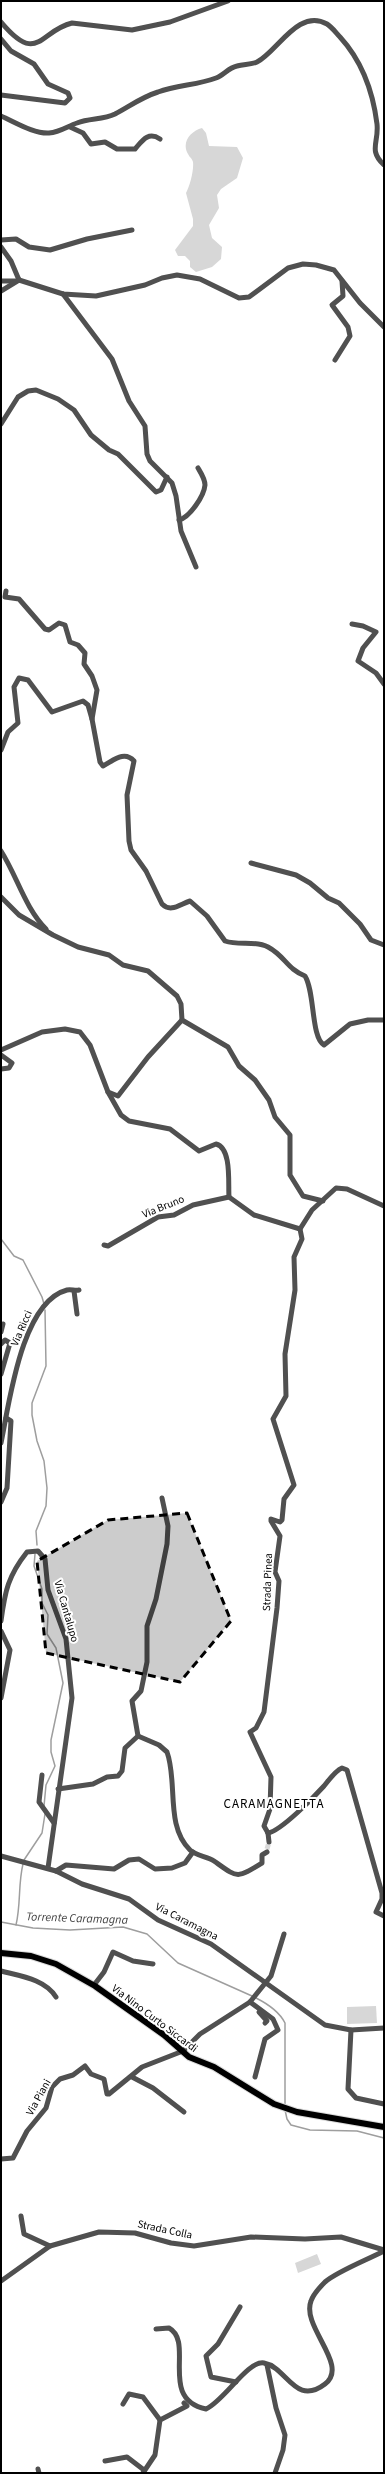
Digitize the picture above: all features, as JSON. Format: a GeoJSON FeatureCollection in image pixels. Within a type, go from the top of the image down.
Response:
{"type":"FeatureCollection","features":[{"type":"Feature","properties":{"kind":"main road","name":"Via Nino Curto Siccardi"},"geometry":{"type":"LineString","coordinates":[[1,1953],[31,1956],[49,1961],[94,1985],[194,2060],[214,2067],[279,2106],[290,2110],[384,2127]]}},
{"type":"Feature","properties":{"kind":"street"},"geometry":{"type":"LineString","coordinates":[[1,22],[17,39],[37,43],[72,23],[132,30],[170,22],[228,1]]}},
{"type":"Feature","properties":{"kind":"street"},"geometry":{"type":"LineString","coordinates":[[1,116],[40,132],[48,133],[70,127],[77,123],[102,119],[115,114],[144,97],[160,91],[196,85],[201,81],[217,78],[236,66],[258,62],[292,30],[302,24],[316,22],[327,24],[332,28],[352,50],[357,58],[374,101],[377,126],[374,151],[378,160],[384,165]]}},
{"type":"Feature","properties":{"kind":"street"},"geometry":{"type":"LineString","coordinates":[[1,40],[11,51],[34,64],[48,84],[68,93],[70,98],[65,103],[1,95]]}},
{"type":"Feature","properties":{"kind":"street"},"geometry":{"type":"LineString","coordinates":[[70,127],[83,133],[91,144],[105,142],[117,149],[135,149],[140,141],[149,136],[160,139]]}},
{"type":"Feature","properties":{"kind":"street"},"geometry":{"type":"LineString","coordinates":[[1,240],[16,239],[29,247],[50,250],[87,239],[132,230]]}},
{"type":"Feature","properties":{"kind":"street"},"geometry":{"type":"LineString","coordinates":[[1,247],[11,260],[18,280]]}},
{"type":"Feature","properties":{"kind":"street"},"geometry":{"type":"LineString","coordinates":[[1,281],[18,280],[63,294],[96,296],[145,285],[162,278],[177,275],[200,279],[239,298],[249,297],[288,268],[303,264],[330,268],[334,270],[342,281],[384,327]]}},
{"type":"Feature","properties":{"kind":"street"},"geometry":{"type":"LineString","coordinates":[[1,290],[18,280]]}},
{"type":"Feature","properties":{"kind":"street"},"geometry":{"type":"LineString","coordinates":[[335,360],[342,352],[350,336],[348,327],[332,305],[343,296],[342,281]]}},
{"type":"Feature","properties":{"kind":"street"},"geometry":{"type":"LineString","coordinates":[[63,294],[112,359],[129,401],[145,426],[146,446],[150,461],[167,477],[175,491],[179,520],[196,566]]}},
{"type":"Feature","properties":{"kind":"street"},"geometry":{"type":"LineString","coordinates":[[1,424],[18,396],[28,391],[36,390],[58,399],[74,410],[92,435],[109,450],[118,454],[156,492],[161,490],[167,477]]}},
{"type":"Feature","properties":{"kind":"street"},"geometry":{"type":"LineString","coordinates":[[179,520],[187,516],[204,490],[204,478],[198,468]]}},
{"type":"Feature","properties":{"kind":"street"},"geometry":{"type":"LineString","coordinates":[[6,591],[5,597],[19,598],[45,630],[49,630],[59,623],[65,625],[70,642],[84,651],[84,664],[92,676],[97,690],[92,719]]}},
{"type":"Feature","properties":{"kind":"street"},"geometry":{"type":"LineString","coordinates":[[352,624],[367,627],[376,632],[363,648],[358,661],[376,673],[384,684]]}},
{"type":"Feature","properties":{"kind":"street"},"geometry":{"type":"LineString","coordinates":[[1,750],[8,732],[18,723],[14,686],[19,678],[28,680],[52,712],[83,701],[88,705],[97,750],[103,766],[122,756],[130,758],[134,761],[127,795],[129,841],[131,850],[146,871],[162,904],[165,907],[175,908],[190,901],[206,916],[225,941],[268,947],[283,958],[292,971],[305,976],[311,995],[318,1038],[324,1045],[350,1024],[368,1020],[384,1020]]}},
{"type":"Feature","properties":{"kind":"street"},"geometry":{"type":"LineString","coordinates":[[1,851],[35,916],[53,935]]}},
{"type":"Feature","properties":{"kind":"street"},"geometry":{"type":"LineString","coordinates":[[251,864],[296,875],[310,883],[328,898],[339,903],[360,924],[371,940],[384,945]]}},
{"type":"Feature","properties":{"kind":"street"},"geometry":{"type":"LineString","coordinates":[[1,897],[19,915],[53,935],[78,947],[109,955],[123,965],[148,971],[178,998],[181,1004],[182,1020],[148,1056],[118,1096],[108,1092]]}},
{"type":"Feature","properties":{"kind":"street"},"geometry":{"type":"LineString","coordinates":[[182,1020],[228,1047],[240,1066],[255,1080],[269,1100],[275,1117],[290,1135],[290,1168],[293,1181],[303,1196],[312,1200],[323,1201]]}},
{"type":"Feature","properties":{"kind":"street"},"geometry":{"type":"LineString","coordinates":[[1,1050],[42,1032],[65,1029],[80,1032],[90,1045],[108,1092],[121,1115],[129,1122],[170,1129],[199,1151],[216,1144],[220,1145],[227,1158],[229,1197],[254,1215],[300,1229],[312,1210],[332,1191],[339,1187],[354,1191],[384,1206]]}},
{"type":"Feature","properties":{"kind":"street"},"geometry":{"type":"LineString","coordinates":[[1,1055],[12,1063],[9,1068],[1,1068]]}},
{"type":"Feature","properties":{"kind":"street","name":"Via Bruno"},"geometry":{"type":"LineString","coordinates":[[104,1245],[108,1246],[158,1216],[174,1215],[193,1205],[229,1197]]}},
{"type":"Feature","properties":{"kind":"street","name":"Strada Pinea"},"geometry":{"type":"LineString","coordinates":[[268,1833],[264,1826],[270,1809],[270,1776],[250,1732],[256,1728],[264,1712],[277,1608],[279,1581],[275,1572],[280,1536],[271,1522],[271,1519],[280,1522],[282,1520],[284,1499],[294,1485],[273,1419],[286,1396],[285,1354],[295,1290],[294,1257],[302,1239],[300,1229]]}},
{"type":"Feature","properties":{"kind":"street","name":"Via Ricci"},"geometry":{"type":"LineString","coordinates":[[6,1418],[15,1368],[34,1320],[42,1308],[60,1294],[69,1290],[76,1291],[77,1314]]}},
{"type":"Feature","properties":{"kind":"street"},"geometry":{"type":"LineString","coordinates":[[1,1332],[3,1324]]}},
{"type":"Feature","properties":{"kind":"street"},"geometry":{"type":"LineString","coordinates":[[1,1344],[5,1340],[10,1343],[1,1374]]}},
{"type":"Feature","properties":{"kind":"street"},"geometry":{"type":"LineString","coordinates":[[1,1443],[6,1418],[11,1421],[7,1488],[1,1502]]}},
{"type":"Feature","properties":{"kind":"street"},"geometry":{"type":"LineString","coordinates":[[138,1736],[132,1701],[141,1691],[143,1684],[147,1662],[147,1626],[156,1599],[167,1544],[168,1526],[162,1498]]}},
{"type":"Feature","properties":{"kind":"street","name":"Via Cantalupo"},"geometry":{"type":"LineString","coordinates":[[1,1621],[5,1590],[16,1568],[27,1552],[38,1551],[45,1559],[48,1590],[66,1639],[72,1698],[48,1868]]}},
{"type":"Feature","properties":{"kind":"street"},"geometry":{"type":"LineString","coordinates":[[1,1631],[10,1650],[1,1698]]}},
{"type":"Feature","properties":{"kind":"street"},"geometry":{"type":"LineString","coordinates":[[58,1789],[93,1784],[107,1777],[120,1775],[125,1748],[138,1736]]}},
{"type":"Feature","properties":{"kind":"street"},"geometry":{"type":"LineString","coordinates":[[138,1736],[159,1745],[167,1752],[177,1824],[185,1843],[193,1852],[213,1861],[229,1873],[240,1875],[262,1863],[262,1855],[267,1850]]}},
{"type":"Feature","properties":{"kind":"street"},"geometry":{"type":"LineString","coordinates":[[268,1842],[268,1833],[274,1832],[323,1788],[338,1770],[347,1770],[382,1893],[382,1899],[376,1912],[384,1916]]}},
{"type":"Feature","properties":{"kind":"street"},"geometry":{"type":"LineString","coordinates":[[42,1775],[39,1802],[47,1816],[54,1823]]}},
{"type":"Feature","properties":{"kind":"street"},"geometry":{"type":"LineString","coordinates":[[56,1871],[66,1865],[114,1869],[127,1861],[139,1859],[155,1869],[175,1868],[185,1863],[193,1852]]}},
{"type":"Feature","properties":{"kind":"street","name":"Via Caramagna"},"geometry":{"type":"LineString","coordinates":[[1,1856],[48,1868],[82,1884],[128,1899],[158,1920],[211,1944],[327,2026],[351,2030]]}},
{"type":"Feature","properties":{"kind":"street"},"geometry":{"type":"LineString","coordinates":[[266,1984],[284,1934]]}},
{"type":"Feature","properties":{"kind":"street"},"geometry":{"type":"LineString","coordinates":[[94,1985],[104,1972],[113,1952],[133,1961],[153,1964]]}},
{"type":"Feature","properties":{"kind":"street"},"geometry":{"type":"LineString","coordinates":[[1,1971],[37,1981],[50,1990],[56,1997]]}},
{"type":"Feature","properties":{"kind":"street","name":"Via Piani"},"geometry":{"type":"LineString","coordinates":[[1,2159],[13,2158],[21,2141],[46,2108],[52,2086],[60,2079],[73,2075],[85,2066],[91,2074],[104,2079],[107,2094],[109,2094],[132,2077],[142,2067],[183,2052],[214,2025],[249,2003],[266,1984]]}},
{"type":"Feature","properties":{"kind":"street"},"geometry":{"type":"LineString","coordinates":[[249,2003],[267,2021],[265,2023]]}},
{"type":"Feature","properties":{"kind":"street"},"geometry":{"type":"LineString","coordinates":[[249,2003],[273,2019],[278,2030],[273,2035],[265,2038],[255,2077]]}},
{"type":"Feature","properties":{"kind":"street"},"geometry":{"type":"LineString","coordinates":[[384,2028],[351,2030],[348,2089],[356,2098],[384,2104]]}},
{"type":"Feature","properties":{"kind":"street"},"geometry":{"type":"LineString","coordinates":[[132,2077],[153,2088],[184,2112]]}},
{"type":"Feature","properties":{"kind":"street"},"geometry":{"type":"LineString","coordinates":[[21,2216],[24,2234],[50,2246]]}},
{"type":"Feature","properties":{"kind":"street","name":"Strada Colla"},"geometry":{"type":"LineString","coordinates":[[1,2282],[50,2246],[104,2231],[141,2234],[171,2243],[194,2246],[251,2237],[310,2239],[341,2237],[384,2251]]}},
{"type":"Feature","properties":{"kind":"street"},"geometry":{"type":"LineString","coordinates":[[156,2329],[169,2328],[176,2335],[180,2369],[178,2385],[181,2391],[199,2408],[206,2409],[221,2401],[236,2382],[251,2367],[263,2363],[280,2371],[297,2388],[311,2390],[325,2384],[332,2378],[334,2368],[314,2323],[310,2302],[319,2289],[336,2274],[384,2251]]}},
{"type":"Feature","properties":{"kind":"street"},"geometry":{"type":"LineString","coordinates":[[236,2382],[211,2377],[206,2356],[218,2344],[240,2307]]}},
{"type":"Feature","properties":{"kind":"street"},"geometry":{"type":"LineString","coordinates":[[267,2365],[276,2408],[285,2435],[283,2450],[275,2473]]}},
{"type":"Feature","properties":{"kind":"street"},"geometry":{"type":"LineString","coordinates":[[105,2461],[127,2457],[144,2472],[155,2455],[160,2420],[143,2397],[129,2394],[123,2404]]}},
{"type":"Feature","properties":{"kind":"street"},"geometry":{"type":"LineString","coordinates":[[160,2420],[187,2406],[184,2403]]}},
{"type":"Feature","properties":{"kind":"highlighted area"},"geometry":{"type":"Polygon","coordinates":[[[187,1513],[231,1621],[180,1682],[46,1653],[37,1561],[108,1520],[187,1513]]]}},
{"type":"Feature","properties":{"kind":"shaded area"},"geometry":{"type":"Polygon","coordinates":[[[202,128],[206,133],[209,146],[237,147],[243,158],[237,178],[221,189],[217,195],[219,208],[209,225],[212,238],[222,247],[221,259],[212,267],[196,272],[190,267],[190,261],[185,256],[178,256],[175,250],[193,226],[193,219],[186,193],[191,178],[193,162],[186,150],[186,141],[191,134],[202,128]]]}},
{"type":"Feature","properties":{"kind":"shaded area"},"geometry":{"type":"Polygon","coordinates":[[[376,2006],[377,2023],[347,2024],[347,2007],[376,2006]]]}},
{"type":"Feature","properties":{"kind":"shaded area"},"geometry":{"type":"Polygon","coordinates":[[[317,2254],[321,2264],[298,2273],[295,2263],[317,2254]]]}},
{"type":"Feature","properties":{"kind":"waterway"},"geometry":{"type":"LineString","coordinates":[[1,1239],[14,1256],[23,1260],[42,1297],[44,1304]]}},
{"type":"Feature","properties":{"kind":"waterway"},"geometry":{"type":"LineString","coordinates":[[37,1545],[36,1531],[46,1506],[47,1488],[44,1461],[37,1441],[32,1415],[32,1403],[46,1366],[45,1310]]}},
{"type":"Feature","properties":{"kind":"waterway"},"geometry":{"type":"LineString","coordinates":[[35,1554],[34,1566],[42,1589],[42,1603],[48,1615],[47,1634],[56,1648],[63,1683],[51,1740],[51,1752],[55,1766],[46,1785],[44,1806]]}},
{"type":"Feature","properties":{"kind":"waterway"},"geometry":{"type":"LineString","coordinates":[[24,1860],[42,1833],[45,1814]]}},
{"type":"Feature","properties":{"kind":"waterway"},"geometry":{"type":"LineString","coordinates":[[16,1925],[20,1879],[23,1864]]}},
{"type":"Feature","properties":{"kind":"waterway","name":"Torrente Caramagna"},"geometry":{"type":"LineString","coordinates":[[1,1922],[33,1928],[70,1930],[123,1927],[147,1934],[178,1963],[252,1996]]}},
{"type":"Feature","properties":{"kind":"waterway","name":"Torrente Caramagna"},"geometry":{"type":"LineString","coordinates":[[256,1998],[273,2008],[285,2023],[285,2106]]}},
{"type":"Feature","properties":{"kind":"waterway","name":"Torrente Caramagna"},"geometry":{"type":"LineString","coordinates":[[285,2110],[287,2119],[291,2125],[310,2130],[357,2131],[384,2138]]}},
{"type":"Feature","properties":{"kind":"tunnel"},"geometry":{"type":"LineString","coordinates":[[267,1849],[269,1842]]}},
{"type":"Feature","properties":{"kind":"district","name":"CARAMAGNETTA"},"geometry":{"type":"Point","coordinates":[274,1803]}}]}
